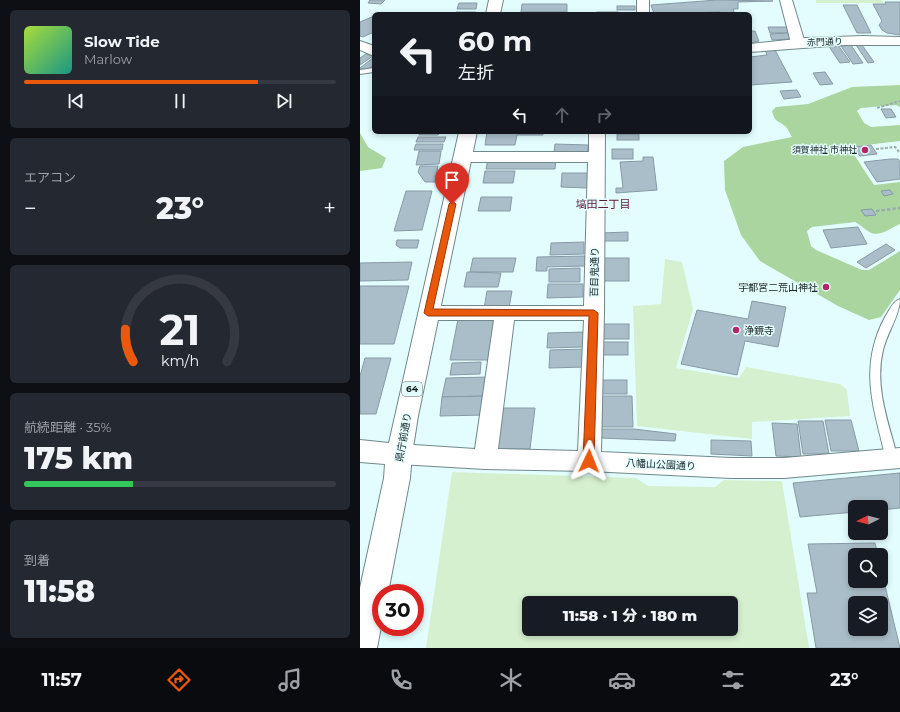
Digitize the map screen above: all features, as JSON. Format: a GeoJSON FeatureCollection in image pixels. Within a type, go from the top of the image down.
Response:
{"type":"FeatureCollection","features":[{"type":"Feature","properties":{"kind":"main road"},"geometry":{"type":"LineString","coordinates":[[493,12],[496,0]]}},
{"type":"Feature","properties":{"kind":"main road","name":"赤門通り"},"geometry":{"type":"LineString","coordinates":[[752,48],[798,43],[884,40],[900,41]]}},
{"type":"Feature","properties":{"kind":"main road"},"geometry":{"type":"LineString","coordinates":[[360,45],[372,49]]}},
{"type":"Feature","properties":{"kind":"main road","name":"県庁前通り"},"geometry":{"type":"LineString","coordinates":[[362,648],[397,478],[399,454],[468,134]]}},
{"type":"Feature","properties":{"kind":"main road"},"geometry":{"type":"LineString","coordinates":[[360,450],[399,454]]}},
{"type":"Feature","properties":{"kind":"street"},"geometry":{"type":"LineString","coordinates":[[643,0],[643,12]]}},
{"type":"Feature","properties":{"kind":"street"},"geometry":{"type":"LineString","coordinates":[[786,0],[798,43]]}},
{"type":"Feature","properties":{"kind":"street","name":"百目鬼通り"},"geometry":{"type":"LineString","coordinates":[[589,461],[594,313],[595,156],[597,134]]}},
{"type":"Feature","properties":{"kind":"street"},"geometry":{"type":"LineString","coordinates":[[463,157],[595,156]]}},
{"type":"Feature","properties":{"kind":"street"},"geometry":{"type":"LineString","coordinates":[[428,313],[594,313]]}},
{"type":"Feature","properties":{"kind":"street"},"geometry":{"type":"LineString","coordinates":[[485,459],[505,314]]}},
{"type":"Feature","properties":{"kind":"street","name":"八幡山公園通り"},"geometry":{"type":"LineString","coordinates":[[399,454],[485,459],[589,461],[731,468],[784,468],[896,458]]}},
{"type":"Feature","properties":{"kind":"lane"},"geometry":{"type":"LineString","coordinates":[[360,72],[372,70]]}},
{"type":"Feature","properties":{"kind":"lane"},"geometry":{"type":"LineString","coordinates":[[896,458],[875,382],[878,346],[893,310],[900,302]]}},
{"type":"Feature","properties":{"kind":"path"},"geometry":{"type":"LineString","coordinates":[[877,108],[900,101]]}},
{"type":"Feature","properties":{"kind":"path"},"geometry":{"type":"LineString","coordinates":[[876,149],[895,147],[900,153]]}},
{"type":"Feature","properties":{"kind":"path"},"geometry":{"type":"LineString","coordinates":[[876,211],[900,208]]}},
{"type":"Feature","properties":{"kind":"green space"},"geometry":{"type":"Polygon","coordinates":[[[816,0],[882,0],[884,3],[816,3],[816,0]]]}},
{"type":"Feature","properties":{"kind":"green space"},"geometry":{"type":"Polygon","coordinates":[[[900,85],[900,107],[896,105],[861,108],[857,111],[864,123],[871,127],[900,125],[900,141],[849,147],[874,185],[900,182],[900,224],[884,232],[876,234],[868,231],[855,222],[812,227],[807,231],[811,246],[816,250],[862,270],[869,270],[900,251],[900,290],[881,317],[869,320],[838,306],[760,261],[741,235],[725,190],[724,161],[743,147],[792,137],[786,127],[774,117],[772,111],[776,107],[808,104],[852,87],[900,85]]]}},
{"type":"Feature","properties":{"kind":"green space"},"geometry":{"type":"Polygon","coordinates":[[[360,133],[368,147],[386,158],[382,168],[360,171],[360,133]]]}},
{"type":"Feature","properties":{"kind":"green space"},"geometry":{"type":"Polygon","coordinates":[[[665,259],[682,262],[693,309],[676,368],[739,378],[746,367],[840,384],[847,390],[850,416],[752,422],[752,439],[637,426],[633,306],[661,304],[665,259]]]}},
{"type":"Feature","properties":{"kind":"green space"},"geometry":{"type":"Polygon","coordinates":[[[452,472],[636,478],[648,486],[715,487],[724,480],[782,481],[809,648],[426,648],[452,472]]]}},
{"type":"Feature","properties":{"kind":"building"},"geometry":{"type":"Polygon","coordinates":[[[370,0],[385,0],[381,4],[368,3],[370,0]]]}},
{"type":"Feature","properties":{"kind":"building"},"geometry":{"type":"Polygon","coordinates":[[[717,0],[773,1],[738,2],[738,9],[733,9],[734,12],[653,12],[651,5],[717,0]]]}},
{"type":"Feature","properties":{"kind":"building"},"geometry":{"type":"Polygon","coordinates":[[[885,2],[900,2],[900,35],[887,33],[882,30],[879,25],[882,21],[873,4],[886,4],[885,2]]]}},
{"type":"Feature","properties":{"kind":"building"},"geometry":{"type":"Polygon","coordinates":[[[459,3],[477,3],[476,9],[457,9],[459,3]]]}},
{"type":"Feature","properties":{"kind":"building"},"geometry":{"type":"Polygon","coordinates":[[[522,4],[567,4],[567,12],[521,12],[522,4]]]}},
{"type":"Feature","properties":{"kind":"building"},"geometry":{"type":"Polygon","coordinates":[[[843,5],[857,5],[871,33],[857,33],[843,5]]]}},
{"type":"Feature","properties":{"kind":"building"},"geometry":{"type":"Polygon","coordinates":[[[617,6],[635,6],[635,10],[617,10],[617,6]]]}},
{"type":"Feature","properties":{"kind":"building"},"geometry":{"type":"Polygon","coordinates":[[[372,17],[372,33],[363,37],[360,36],[360,22],[372,17]]]}},
{"type":"Feature","properties":{"kind":"building"},"geometry":{"type":"Polygon","coordinates":[[[768,27],[787,27],[789,33],[770,33],[768,27]]]}},
{"type":"Feature","properties":{"kind":"building"},"geometry":{"type":"Polygon","coordinates":[[[752,31],[755,31],[759,41],[752,43],[752,31]]]}},
{"type":"Feature","properties":{"kind":"building"},"geometry":{"type":"Polygon","coordinates":[[[790,33],[791,37],[789,39],[772,40],[770,34],[790,33]]]}},
{"type":"Feature","properties":{"kind":"building"},"geometry":{"type":"Polygon","coordinates":[[[828,45],[838,45],[850,62],[840,63],[828,45]]]}},
{"type":"Feature","properties":{"kind":"building"},"geometry":{"type":"Polygon","coordinates":[[[851,45],[863,63],[853,64],[841,46],[851,45]]]}},
{"type":"Feature","properties":{"kind":"building"},"geometry":{"type":"Polygon","coordinates":[[[856,45],[862,45],[874,62],[868,63],[856,45]]]}},
{"type":"Feature","properties":{"kind":"building"},"geometry":{"type":"Polygon","coordinates":[[[765,50],[775,50],[792,82],[752,85],[752,57],[767,55],[765,50]]]}},
{"type":"Feature","properties":{"kind":"building"},"geometry":{"type":"Polygon","coordinates":[[[366,54],[372,56],[360,65],[360,58],[366,54]]]}},
{"type":"Feature","properties":{"kind":"building"},"geometry":{"type":"Polygon","coordinates":[[[372,59],[372,66],[367,70],[360,68],[372,59]]]}},
{"type":"Feature","properties":{"kind":"building"},"geometry":{"type":"Polygon","coordinates":[[[825,72],[833,84],[820,85],[813,73],[825,72]]]}},
{"type":"Feature","properties":{"kind":"building"},"geometry":{"type":"Polygon","coordinates":[[[797,90],[801,97],[784,99],[780,91],[797,90]]]}},
{"type":"Feature","properties":{"kind":"building"},"geometry":{"type":"Polygon","coordinates":[[[881,109],[891,109],[896,117],[886,118],[881,109]]]}},
{"type":"Feature","properties":{"kind":"building"},"geometry":{"type":"Polygon","coordinates":[[[419,134],[439,134],[438,135],[419,134]]]}},
{"type":"Feature","properties":{"kind":"building"},"geometry":{"type":"Polygon","coordinates":[[[487,134],[543,134],[517,135],[515,145],[485,145],[487,134]]]}},
{"type":"Feature","properties":{"kind":"building"},"geometry":{"type":"Polygon","coordinates":[[[617,134],[639,134],[639,140],[617,140],[617,134]]]}},
{"type":"Feature","properties":{"kind":"building"},"geometry":{"type":"Polygon","coordinates":[[[418,137],[446,137],[444,142],[416,142],[418,137]]]}},
{"type":"Feature","properties":{"kind":"building"},"geometry":{"type":"Polygon","coordinates":[[[416,144],[443,144],[442,150],[414,150],[416,144]]]}},
{"type":"Feature","properties":{"kind":"building"},"geometry":{"type":"Polygon","coordinates":[[[555,144],[588,145],[588,152],[554,152],[555,144]]]}},
{"type":"Feature","properties":{"kind":"building","name":"須賀神社 市神社"},"geometry":{"type":"Polygon","coordinates":[[[871,145],[877,154],[860,156],[853,147],[871,145]]]}},
{"type":"Feature","properties":{"kind":"building"},"geometry":{"type":"Polygon","coordinates":[[[612,149],[633,149],[633,159],[612,159],[612,149]]]}},
{"type":"Feature","properties":{"kind":"building"},"geometry":{"type":"Polygon","coordinates":[[[419,151],[441,151],[439,164],[416,165],[419,151]]]}},
{"type":"Feature","properties":{"kind":"building"},"geometry":{"type":"Polygon","coordinates":[[[643,157],[653,157],[657,190],[616,193],[616,188],[623,188],[620,162],[643,161],[643,157]]]}},
{"type":"Feature","properties":{"kind":"building"},"geometry":{"type":"Polygon","coordinates":[[[488,159],[556,160],[555,169],[486,169],[488,159]]]}},
{"type":"Feature","properties":{"kind":"building"},"geometry":{"type":"Polygon","coordinates":[[[898,159],[900,162],[900,179],[877,182],[864,162],[898,159]]]}},
{"type":"Feature","properties":{"kind":"building"},"geometry":{"type":"Polygon","coordinates":[[[420,166],[438,166],[435,182],[425,182],[418,172],[420,166]]]}},
{"type":"Feature","properties":{"kind":"building"},"geometry":{"type":"Polygon","coordinates":[[[485,171],[515,171],[513,183],[483,183],[485,171]]]}},
{"type":"Feature","properties":{"kind":"building"},"geometry":{"type":"Polygon","coordinates":[[[562,173],[589,173],[587,188],[561,187],[562,173]]]}},
{"type":"Feature","properties":{"kind":"building"},"geometry":{"type":"Polygon","coordinates":[[[890,190],[893,194],[884,196],[881,191],[890,190]]]}},
{"type":"Feature","properties":{"kind":"building"},"geometry":{"type":"Polygon","coordinates":[[[406,191],[432,191],[422,230],[394,231],[406,191]]]}},
{"type":"Feature","properties":{"kind":"building"},"geometry":{"type":"Polygon","coordinates":[[[481,197],[512,197],[510,211],[478,211],[481,197]]]}},
{"type":"Feature","properties":{"kind":"building"},"geometry":{"type":"Polygon","coordinates":[[[872,209],[876,215],[865,216],[861,210],[872,209]]]}},
{"type":"Feature","properties":{"kind":"building"},"geometry":{"type":"Polygon","coordinates":[[[858,227],[867,244],[831,248],[823,230],[858,227]]]}},
{"type":"Feature","properties":{"kind":"building"},"geometry":{"type":"Polygon","coordinates":[[[628,232],[628,241],[599,241],[600,233],[628,232]]]}},
{"type":"Feature","properties":{"kind":"building"},"geometry":{"type":"Polygon","coordinates":[[[397,240],[419,240],[417,248],[400,248],[396,245],[397,240]]]}},
{"type":"Feature","properties":{"kind":"building"},"geometry":{"type":"Polygon","coordinates":[[[584,242],[584,254],[550,255],[551,243],[584,242]]]}},
{"type":"Feature","properties":{"kind":"building"},"geometry":{"type":"Polygon","coordinates":[[[886,244],[895,250],[866,268],[857,262],[886,244]]]}},
{"type":"Feature","properties":{"kind":"building"},"geometry":{"type":"Polygon","coordinates":[[[585,256],[585,266],[547,267],[547,271],[536,271],[537,257],[585,256]]]}},
{"type":"Feature","properties":{"kind":"building"},"geometry":{"type":"Polygon","coordinates":[[[473,258],[516,258],[513,272],[470,272],[473,258]]]}},
{"type":"Feature","properties":{"kind":"building"},"geometry":{"type":"Polygon","coordinates":[[[602,258],[629,258],[629,281],[602,281],[602,258]]]}},
{"type":"Feature","properties":{"kind":"building"},"geometry":{"type":"Polygon","coordinates":[[[412,262],[408,280],[360,281],[360,263],[412,262]]]}},
{"type":"Feature","properties":{"kind":"building"},"geometry":{"type":"Polygon","coordinates":[[[580,268],[580,282],[549,282],[549,269],[580,268]]]}},
{"type":"Feature","properties":{"kind":"building"},"geometry":{"type":"Polygon","coordinates":[[[467,272],[501,273],[498,287],[464,287],[467,272]]]}},
{"type":"Feature","properties":{"kind":"building"},"geometry":{"type":"Polygon","coordinates":[[[548,284],[583,284],[583,297],[547,298],[548,284]]]}},
{"type":"Feature","properties":{"kind":"building"},"geometry":{"type":"Polygon","coordinates":[[[360,286],[409,286],[394,344],[360,344],[360,286]]]}},
{"type":"Feature","properties":{"kind":"building"},"geometry":{"type":"Polygon","coordinates":[[[487,291],[512,291],[509,308],[484,309],[487,291]]]}},
{"type":"Feature","properties":{"kind":"building","name":"浄鏡寺"},"geometry":{"type":"Polygon","coordinates":[[[752,301],[786,307],[778,347],[745,341],[737,375],[681,364],[697,310],[748,319],[752,301]]]}},
{"type":"Feature","properties":{"kind":"building"},"geometry":{"type":"Polygon","coordinates":[[[458,319],[500,319],[494,360],[450,360],[458,319]]]}},
{"type":"Feature","properties":{"kind":"building"},"geometry":{"type":"Polygon","coordinates":[[[602,324],[629,324],[629,339],[602,339],[602,324]]]}},
{"type":"Feature","properties":{"kind":"building"},"geometry":{"type":"Polygon","coordinates":[[[585,332],[585,347],[547,348],[548,333],[585,332]]]}},
{"type":"Feature","properties":{"kind":"building"},"geometry":{"type":"Polygon","coordinates":[[[600,342],[628,342],[628,355],[600,355],[600,342]]]}},
{"type":"Feature","properties":{"kind":"building"},"geometry":{"type":"Polygon","coordinates":[[[587,349],[586,367],[549,368],[550,350],[587,349]]]}},
{"type":"Feature","properties":{"kind":"building"},"geometry":{"type":"Polygon","coordinates":[[[365,358],[391,358],[376,414],[360,414],[360,376],[365,358]]]}},
{"type":"Feature","properties":{"kind":"building"},"geometry":{"type":"Polygon","coordinates":[[[481,362],[480,374],[450,375],[452,363],[481,362]]]}},
{"type":"Feature","properties":{"kind":"building"},"geometry":{"type":"Polygon","coordinates":[[[489,377],[487,396],[442,397],[446,378],[489,377]]]}},
{"type":"Feature","properties":{"kind":"building"},"geometry":{"type":"Polygon","coordinates":[[[599,380],[627,380],[627,394],[599,394],[599,380]]]}},
{"type":"Feature","properties":{"kind":"building"},"geometry":{"type":"Polygon","coordinates":[[[487,396],[485,415],[440,416],[442,397],[487,396]]]}},
{"type":"Feature","properties":{"kind":"building"},"geometry":{"type":"Polygon","coordinates":[[[600,396],[632,396],[633,427],[600,427],[600,396]]]}},
{"type":"Feature","properties":{"kind":"building"},"geometry":{"type":"Polygon","coordinates":[[[501,408],[535,408],[530,449],[495,449],[501,408]]]}},
{"type":"Feature","properties":{"kind":"building"},"geometry":{"type":"Polygon","coordinates":[[[825,420],[851,420],[859,451],[831,451],[825,420]]]}},
{"type":"Feature","properties":{"kind":"building"},"geometry":{"type":"Polygon","coordinates":[[[798,421],[823,421],[829,454],[803,454],[798,421]]]}},
{"type":"Feature","properties":{"kind":"building"},"geometry":{"type":"Polygon","coordinates":[[[772,423],[797,424],[801,457],[776,456],[772,423]]]}},
{"type":"Feature","properties":{"kind":"building"},"geometry":{"type":"Polygon","coordinates":[[[600,429],[634,429],[676,434],[675,441],[600,438],[600,429]]]}},
{"type":"Feature","properties":{"kind":"building"},"geometry":{"type":"Polygon","coordinates":[[[711,440],[751,441],[752,456],[711,454],[711,440]]]}},
{"type":"Feature","properties":{"kind":"building"},"geometry":{"type":"Polygon","coordinates":[[[900,473],[900,508],[888,509],[888,500],[848,500],[848,513],[800,517],[793,483],[900,473]]]}},
{"type":"Feature","properties":{"kind":"building"},"geometry":{"type":"Polygon","coordinates":[[[875,543],[876,548],[848,548],[848,588],[886,588],[887,596],[848,596],[848,636],[888,636],[888,598],[900,648],[816,648],[807,593],[817,593],[808,544],[875,543]]]}},
{"type":"Feature","properties":{"kind":"place","name":"須賀神社 市神社"},"geometry":{"type":"Point","coordinates":[865,150]}},
{"type":"Feature","properties":{"kind":"place","name":"宇都宮二荒山神社"},"geometry":{"type":"Point","coordinates":[826,287]}},
{"type":"Feature","properties":{"kind":"place","name":"浄鏡寺"},"geometry":{"type":"Point","coordinates":[736,330]}},
{"type":"Feature","properties":{"kind":"district","name":"塙田二丁目"},"geometry":{"type":"Point","coordinates":[603,204]}},
{"type":"Feature","properties":{"kind":"route"},"geometry":{"type":"LineString","coordinates":[[452,204],[428,313],[594,313],[589,461]]}}]}
